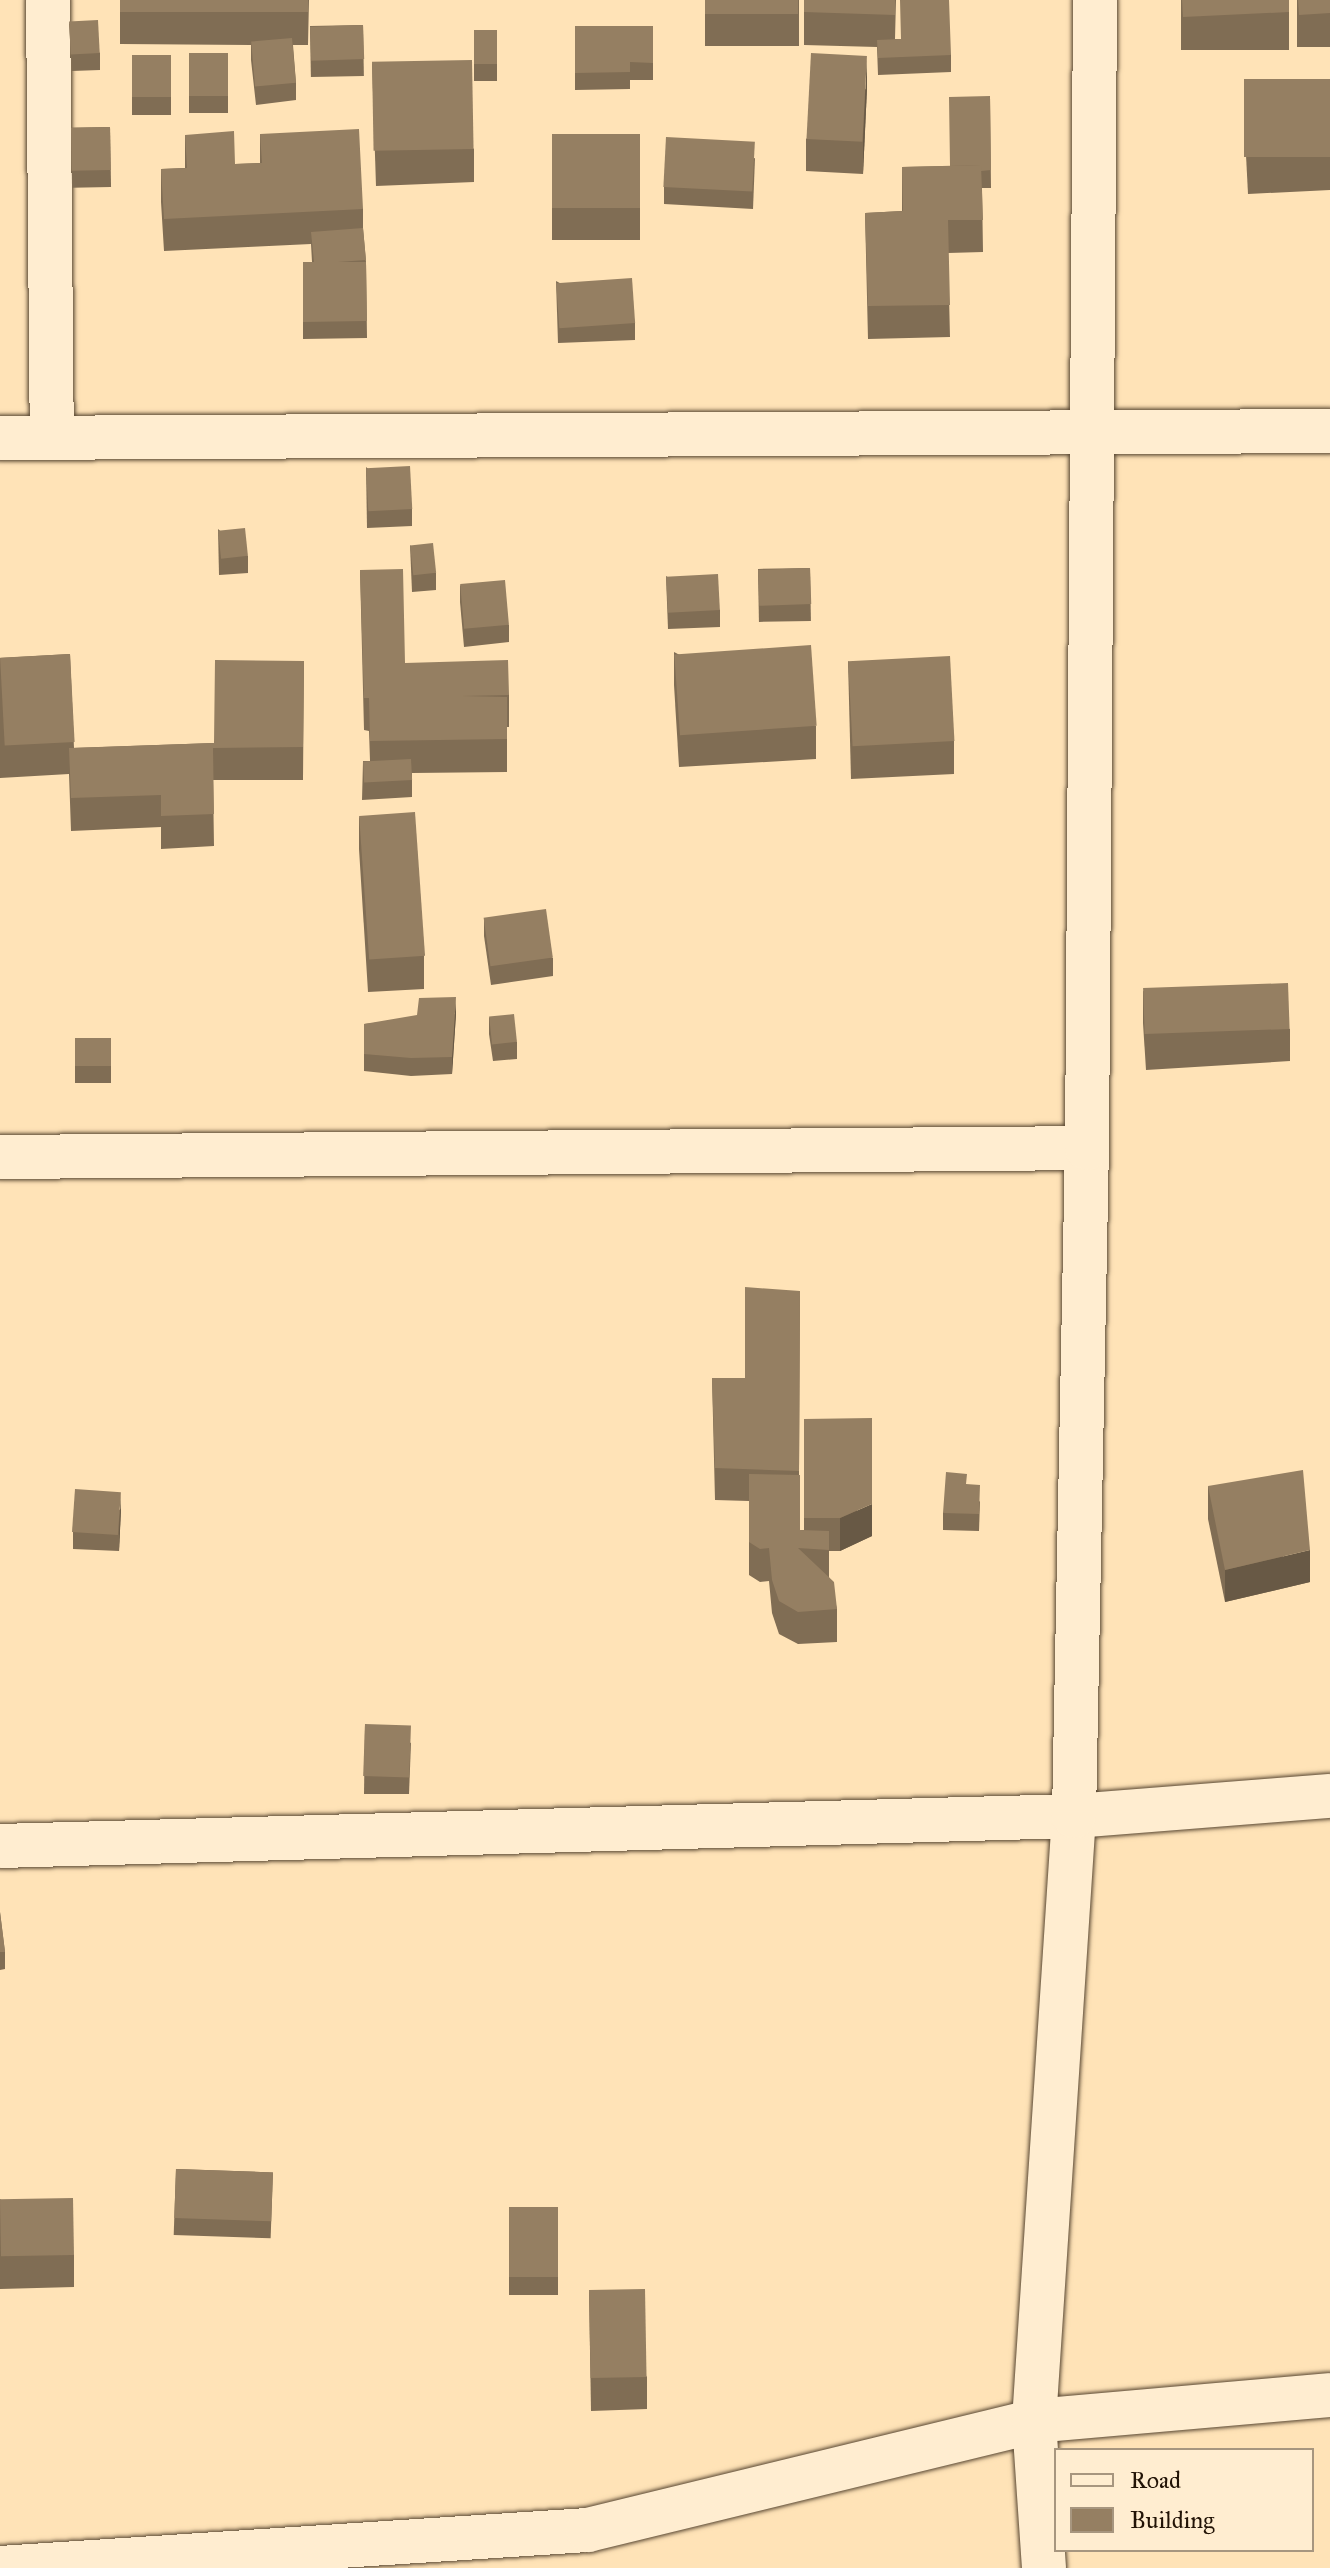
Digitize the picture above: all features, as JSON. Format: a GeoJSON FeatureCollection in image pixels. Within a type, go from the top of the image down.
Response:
{"type":"FeatureCollection","features":[{"type":"Feature","properties":{"kind":"street"},"geometry":{"type":"LineString","coordinates":[[48,0],[52,437]]}},
{"type":"Feature","properties":{"kind":"street"},"geometry":{"type":"LineString","coordinates":[[1044,2568],[1034,2421],[1074,1816],[1087,1148],[1095,0]]}},
{"type":"Feature","properties":{"kind":"street"},"geometry":{"type":"LineString","coordinates":[[0,438],[1330,431]]}},
{"type":"Feature","properties":{"kind":"street"},"geometry":{"type":"LineString","coordinates":[[0,1157],[1087,1148]]}},
{"type":"Feature","properties":{"kind":"street"},"geometry":{"type":"LineString","coordinates":[[0,1846],[1074,1816],[1330,1796]]}},
{"type":"Feature","properties":{"kind":"street"},"geometry":{"type":"LineString","coordinates":[[0,2568],[588,2530],[1034,2421],[1330,2395]]}},
{"type":"Feature","properties":{"kind":"building"},"geometry":{"type":"Polygon","coordinates":[[[120,0],[308,0],[308,12],[120,12],[120,0]]]}},
{"type":"Feature","properties":{"kind":"building"},"geometry":{"type":"Polygon","coordinates":[[[705,0],[798,0],[798,14],[705,14],[705,0]]]}},
{"type":"Feature","properties":{"kind":"building"},"geometry":{"type":"Polygon","coordinates":[[[804,0],[895,0],[895,15],[804,12],[804,0]]]}},
{"type":"Feature","properties":{"kind":"building"},"geometry":{"type":"Polygon","coordinates":[[[900,0],[949,0],[951,55],[878,58],[877,40],[901,39],[900,0]]]}},
{"type":"Feature","properties":{"kind":"building"},"geometry":{"type":"Polygon","coordinates":[[[1182,0],[1289,0],[1289,12],[1183,17],[1182,0]]]}},
{"type":"Feature","properties":{"kind":"building"},"geometry":{"type":"Polygon","coordinates":[[[1298,0],[1330,0],[1330,13],[1299,15],[1298,0]]]}},
{"type":"Feature","properties":{"kind":"building"},"geometry":{"type":"Polygon","coordinates":[[[98,20],[100,53],[71,54],[69,22],[98,20]]]}},
{"type":"Feature","properties":{"kind":"building"},"geometry":{"type":"Polygon","coordinates":[[[363,25],[364,59],[311,61],[310,27],[363,25]]]}},
{"type":"Feature","properties":{"kind":"building"},"geometry":{"type":"Polygon","coordinates":[[[575,26],[653,26],[653,63],[630,62],[630,72],[575,73],[575,26]]]}},
{"type":"Feature","properties":{"kind":"building"},"geometry":{"type":"Polygon","coordinates":[[[474,30],[497,30],[497,64],[474,64],[474,30]]]}},
{"type":"Feature","properties":{"kind":"building"},"geometry":{"type":"Polygon","coordinates":[[[292,38],[296,83],[255,86],[251,42],[292,38]]]}},
{"type":"Feature","properties":{"kind":"building"},"geometry":{"type":"Polygon","coordinates":[[[189,53],[228,53],[228,96],[189,96],[189,53]]]}},
{"type":"Feature","properties":{"kind":"building"},"geometry":{"type":"Polygon","coordinates":[[[811,53],[867,56],[862,142],[806,139],[811,53]]]}},
{"type":"Feature","properties":{"kind":"building"},"geometry":{"type":"Polygon","coordinates":[[[132,55],[171,55],[171,97],[132,97],[132,55]]]}},
{"type":"Feature","properties":{"kind":"building"},"geometry":{"type":"Polygon","coordinates":[[[472,60],[474,149],[374,151],[372,62],[472,60]]]}},
{"type":"Feature","properties":{"kind":"building"},"geometry":{"type":"Polygon","coordinates":[[[1244,79],[1330,79],[1330,157],[1244,157],[1244,79]]]}},
{"type":"Feature","properties":{"kind":"building"},"geometry":{"type":"Polygon","coordinates":[[[990,96],[991,170],[981,171],[981,165],[950,166],[949,97],[990,96]]]}},
{"type":"Feature","properties":{"kind":"building"},"geometry":{"type":"Polygon","coordinates":[[[110,127],[111,170],[72,171],[71,128],[110,127]]]}},
{"type":"Feature","properties":{"kind":"building"},"geometry":{"type":"Polygon","coordinates":[[[359,129],[363,209],[164,219],[161,169],[187,168],[185,135],[234,131],[235,164],[262,163],[260,134],[359,129]]]}},
{"type":"Feature","properties":{"kind":"building"},"geometry":{"type":"Polygon","coordinates":[[[552,134],[640,134],[640,208],[552,208],[552,134]]]}},
{"type":"Feature","properties":{"kind":"building"},"geometry":{"type":"Polygon","coordinates":[[[666,137],[755,142],[752,192],[663,187],[666,137]]]}},
{"type":"Feature","properties":{"kind":"building"},"geometry":{"type":"Polygon","coordinates":[[[981,165],[983,220],[948,220],[950,305],[868,306],[865,213],[903,211],[902,167],[981,165]]]}},
{"type":"Feature","properties":{"kind":"building"},"geometry":{"type":"Polygon","coordinates":[[[363,228],[366,260],[338,262],[366,262],[367,321],[303,322],[303,262],[314,262],[311,232],[363,228]]]}},
{"type":"Feature","properties":{"kind":"building"},"geometry":{"type":"Polygon","coordinates":[[[632,278],[635,323],[559,328],[556,283],[632,278]]]}},
{"type":"Feature","properties":{"kind":"building"},"geometry":{"type":"Polygon","coordinates":[[[410,466],[412,509],[368,511],[366,468],[410,466]]]}},
{"type":"Feature","properties":{"kind":"building"},"geometry":{"type":"Polygon","coordinates":[[[245,528],[248,556],[221,559],[218,531],[245,528]]]}},
{"type":"Feature","properties":{"kind":"building"},"geometry":{"type":"Polygon","coordinates":[[[433,543],[436,573],[413,575],[410,545],[433,543]]]}},
{"type":"Feature","properties":{"kind":"building"},"geometry":{"type":"Polygon","coordinates":[[[810,568],[811,604],[759,606],[758,570],[810,568]]]}},
{"type":"Feature","properties":{"kind":"building"},"geometry":{"type":"Polygon","coordinates":[[[403,569],[405,663],[508,660],[509,695],[462,696],[507,697],[507,739],[370,741],[369,698],[364,698],[360,570],[403,569]]]}},
{"type":"Feature","properties":{"kind":"building"},"geometry":{"type":"Polygon","coordinates":[[[718,574],[720,610],[668,613],[666,577],[718,574]]]}},
{"type":"Feature","properties":{"kind":"building"},"geometry":{"type":"Polygon","coordinates":[[[505,580],[509,625],[464,629],[460,584],[505,580]]]}},
{"type":"Feature","properties":{"kind":"building"},"geometry":{"type":"Polygon","coordinates":[[[811,645],[817,726],[680,735],[674,655],[811,645]]]}},
{"type":"Feature","properties":{"kind":"building"},"geometry":{"type":"Polygon","coordinates":[[[70,654],[75,742],[5,746],[0,658],[70,654]]]}},
{"type":"Feature","properties":{"kind":"building"},"geometry":{"type":"Polygon","coordinates":[[[950,656],[954,741],[853,746],[848,661],[950,656]]]}},
{"type":"Feature","properties":{"kind":"building"},"geometry":{"type":"Polygon","coordinates":[[[215,660],[304,661],[303,747],[213,748],[214,814],[161,816],[161,795],[71,798],[69,748],[214,743],[215,660]]]}},
{"type":"Feature","properties":{"kind":"building"},"geometry":{"type":"Polygon","coordinates":[[[411,759],[412,780],[364,782],[363,762],[411,759]]]}},
{"type":"Feature","properties":{"kind":"building"},"geometry":{"type":"Polygon","coordinates":[[[415,812],[425,956],[369,960],[359,816],[415,812]]]}},
{"type":"Feature","properties":{"kind":"building"},"geometry":{"type":"Polygon","coordinates":[[[546,909],[553,958],[490,966],[484,918],[546,909]]]}},
{"type":"Feature","properties":{"kind":"building"},"geometry":{"type":"Polygon","coordinates":[[[1288,983],[1290,1029],[1145,1034],[1143,988],[1288,983]]]}},
{"type":"Feature","properties":{"kind":"building"},"geometry":{"type":"Polygon","coordinates":[[[456,997],[452,1057],[364,1054],[364,1024],[417,1015],[419,998],[456,997]]]}},
{"type":"Feature","properties":{"kind":"building"},"geometry":{"type":"Polygon","coordinates":[[[514,1014],[517,1042],[492,1044],[489,1017],[514,1014]]]}},
{"type":"Feature","properties":{"kind":"building"},"geometry":{"type":"Polygon","coordinates":[[[75,1038],[111,1038],[111,1066],[75,1066],[75,1038]]]}},
{"type":"Feature","properties":{"kind":"building"},"geometry":{"type":"Polygon","coordinates":[[[745,1287],[800,1291],[799,1471],[715,1468],[712,1378],[745,1378],[745,1287]]]}},
{"type":"Feature","properties":{"kind":"building"},"geometry":{"type":"Polygon","coordinates":[[[872,1418],[872,1504],[840,1518],[804,1518],[804,1419],[872,1418]]]}},
{"type":"Feature","properties":{"kind":"building"},"geometry":{"type":"Polygon","coordinates":[[[1303,1470],[1310,1550],[1225,1570],[1208,1486],[1303,1470]]]}},
{"type":"Feature","properties":{"kind":"building"},"geometry":{"type":"Polygon","coordinates":[[[946,1472],[967,1474],[966,1484],[980,1485],[979,1514],[943,1513],[946,1472]]]}},
{"type":"Feature","properties":{"kind":"building"},"geometry":{"type":"Polygon","coordinates":[[[749,1474],[800,1475],[800,1530],[829,1531],[829,1550],[798,1548],[834,1582],[837,1609],[798,1612],[779,1601],[772,1580],[769,1548],[760,1549],[749,1542],[749,1474]]]}},
{"type":"Feature","properties":{"kind":"building"},"geometry":{"type":"Polygon","coordinates":[[[75,1489],[121,1492],[118,1535],[72,1532],[75,1489]]]}},
{"type":"Feature","properties":{"kind":"building"},"geometry":{"type":"Polygon","coordinates":[[[365,1724],[411,1726],[409,1778],[363,1776],[365,1724]]]}},
{"type":"Feature","properties":{"kind":"building"},"geometry":{"type":"Polygon","coordinates":[[[0,1912],[5,1952],[0,1952],[0,1912]]]}},
{"type":"Feature","properties":{"kind":"building"},"geometry":{"type":"Polygon","coordinates":[[[176,2169],[273,2172],[271,2221],[174,2218],[176,2169]]]}},
{"type":"Feature","properties":{"kind":"building"},"geometry":{"type":"Polygon","coordinates":[[[73,2198],[74,2255],[1,2256],[0,2199],[73,2198]]]}},
{"type":"Feature","properties":{"kind":"building"},"geometry":{"type":"Polygon","coordinates":[[[509,2207],[558,2207],[558,2277],[509,2277],[509,2207]]]}},
{"type":"Feature","properties":{"kind":"building"},"geometry":{"type":"Polygon","coordinates":[[[645,2289],[647,2377],[591,2378],[589,2290],[645,2289]]]}}]}
